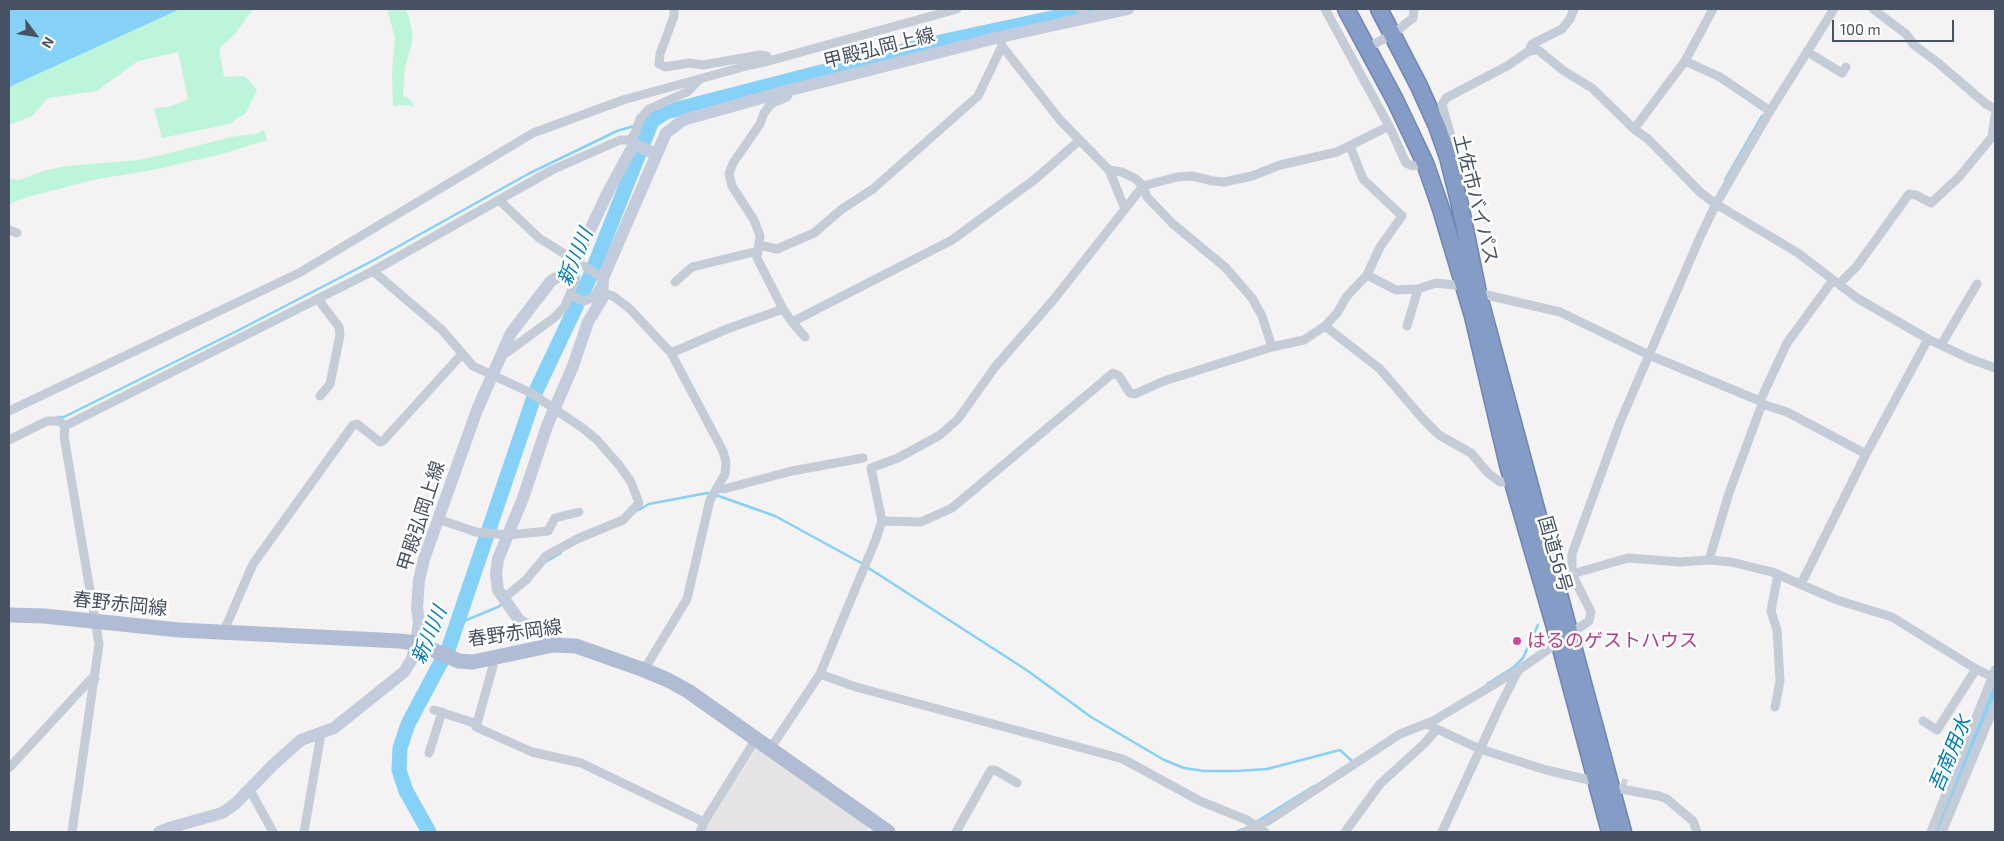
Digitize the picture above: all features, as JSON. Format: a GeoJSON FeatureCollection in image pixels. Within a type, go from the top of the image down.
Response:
{"type":"FeatureCollection","features":[{"type":"Feature","properties":{"kind":"highway","name":"土佐市バイパス"},"geometry":{"type":"LineString","coordinates":[[1346,9],[1395,100],[1425,163],[1471,289]]}},
{"type":"Feature","properties":{"kind":"highway","name":"土佐市バイパス"},"geometry":{"type":"LineString","coordinates":[[1379,9],[1430,109],[1448,157],[1460,205],[1471,289]]}},
{"type":"Feature","properties":{"kind":"highway","name":"国道56号"},"geometry":{"type":"LineString","coordinates":[[1471,289],[1513,481],[1565,637],[1619,788],[1623,832]]}},
{"type":"Feature","properties":{"kind":"highway","name":"国道56号"},"geometry":{"type":"LineString","coordinates":[[1471,289],[1565,637],[1610,832]]}},
{"type":"Feature","properties":{"kind":"main road","name":"甲殿弘岡上線"},"geometry":{"type":"LineString","coordinates":[[553,645],[544,634],[529,627],[520,620],[498,590],[496,574],[498,559],[523,498],[547,426],[588,322],[602,299],[598,279],[666,133],[683,120],[790,90],[1001,41],[1083,13],[1128,9]]}},
{"type":"Feature","properties":{"kind":"main road"},"geometry":{"type":"LineString","coordinates":[[574,264],[632,142],[656,154]]}},
{"type":"Feature","properties":{"kind":"main road","name":"甲殿弘岡上線"},"geometry":{"type":"LineString","coordinates":[[159,832],[222,813],[235,804],[273,765],[301,740],[334,728],[404,672],[412,659],[416,643],[419,622],[417,608],[419,580],[424,559],[491,375],[511,333],[551,281],[574,264]]}},
{"type":"Feature","properties":{"kind":"main road","name":"春野赤岡線"},"geometry":{"type":"LineString","coordinates":[[9,615],[96,620],[223,633],[400,640],[416,643],[443,655],[473,662],[553,645],[576,646],[644,670],[688,691],[770,748],[879,829]]}},
{"type":"Feature","properties":{"kind":"street"},"geometry":{"type":"LineString","coordinates":[[674,9],[674,16],[660,54],[660,64],[665,67],[689,63],[703,65],[760,55],[768,56],[765,62]]}},
{"type":"Feature","properties":{"kind":"street"},"geometry":{"type":"LineString","coordinates":[[9,411],[299,272],[533,133],[622,100],[957,9]]}},
{"type":"Feature","properties":{"kind":"street"},"geometry":{"type":"LineString","coordinates":[[1325,9],[1389,126],[1406,163],[1413,166],[1425,163]]}},
{"type":"Feature","properties":{"kind":"street"},"geometry":{"type":"LineString","coordinates":[[1367,48],[1393,34],[1413,18],[1414,9]]}},
{"type":"Feature","properties":{"kind":"street"},"geometry":{"type":"LineString","coordinates":[[1530,51],[1532,44],[1562,28],[1570,19],[1574,9]]}},
{"type":"Feature","properties":{"kind":"street"},"geometry":{"type":"LineString","coordinates":[[1634,129],[1685,61],[1713,9]]}},
{"type":"Feature","properties":{"kind":"street"},"geometry":{"type":"LineString","coordinates":[[1244,832],[1268,821],[1400,734],[1434,722],[1520,669],[1589,621],[1591,612],[1572,574],[1572,554],[1620,422],[1716,204],[1770,111],[1834,9]]}},
{"type":"Feature","properties":{"kind":"street"},"geometry":{"type":"LineString","coordinates":[[1873,9],[1906,34],[1914,45],[1995,109]]}},
{"type":"Feature","properties":{"kind":"street"},"geometry":{"type":"LineString","coordinates":[[1001,41],[1060,120],[1109,170],[1125,209]]}},
{"type":"Feature","properties":{"kind":"street"},"geometry":{"type":"LineString","coordinates":[[675,282],[692,268],[758,248],[777,249],[814,233],[842,209],[873,189],[978,96],[1001,41]]}},
{"type":"Feature","properties":{"kind":"street"},"geometry":{"type":"LineString","coordinates":[[1448,157],[1454,147],[1442,105],[1446,98],[1507,66],[1530,51],[1538,50],[1564,71],[1592,88],[1634,129],[1648,139],[1701,193],[1716,204],[1798,253],[1858,298],[1941,346],[1995,368]]}},
{"type":"Feature","properties":{"kind":"street"},"geometry":{"type":"LineString","coordinates":[[1808,50],[1842,73],[1846,67]]}},
{"type":"Feature","properties":{"kind":"street"},"geometry":{"type":"LineString","coordinates":[[1685,61],[1720,77],[1770,111]]}},
{"type":"Feature","properties":{"kind":"street"},"geometry":{"type":"LineString","coordinates":[[65,426],[373,271],[552,170],[620,140],[632,142],[640,119],[649,110],[687,92],[700,79]]}},
{"type":"Feature","properties":{"kind":"street"},"geometry":{"type":"LineString","coordinates":[[790,90],[787,97],[772,104],[764,113],[760,124],[733,163],[729,174],[732,186],[754,220],[760,236],[757,258],[783,309],[805,337]]}},
{"type":"Feature","properties":{"kind":"street"},"geometry":{"type":"LineString","coordinates":[[1709,560],[1729,493],[1761,402],[1787,343],[1836,282],[1857,266],[1909,194],[1916,195],[1931,203],[1959,176],[1992,136],[1995,115]]}},
{"type":"Feature","properties":{"kind":"street"},"geometry":{"type":"LineString","coordinates":[[770,748],[820,674],[882,521],[871,468],[898,458],[940,435],[958,419],[995,367],[1055,298],[1142,186],[1177,177],[1192,176],[1213,182],[1252,176],[1280,165],[1336,152],[1389,126]]}},
{"type":"Feature","properties":{"kind":"street"},"geometry":{"type":"LineString","coordinates":[[792,322],[952,240],[1034,180],[1080,140]]}},
{"type":"Feature","properties":{"kind":"street"},"geometry":{"type":"LineString","coordinates":[[882,521],[921,522],[952,508],[1113,373],[1119,376],[1130,392],[1135,394],[1164,381],[1272,347],[1304,340],[1325,326],[1337,313],[1346,296],[1367,275],[1380,247],[1402,216],[1363,179],[1350,146]]}},
{"type":"Feature","properties":{"kind":"street"},"geometry":{"type":"LineString","coordinates":[[1109,170],[1122,172],[1136,179],[1147,197],[1173,224],[1225,267],[1252,298],[1262,316],[1272,347]]}},
{"type":"Feature","properties":{"kind":"street"},"geometry":{"type":"LineString","coordinates":[[498,200],[539,238],[598,279],[613,296],[629,308],[671,353],[723,451],[726,462],[725,474],[710,500],[687,599],[644,670]]}},
{"type":"Feature","properties":{"kind":"street"},"geometry":{"type":"LineString","coordinates":[[574,264],[577,298]]}},
{"type":"Feature","properties":{"kind":"street"},"geometry":{"type":"LineString","coordinates":[[373,271],[442,330],[473,366],[531,393],[584,429],[597,440],[631,482],[639,503],[623,520],[577,539],[546,556],[506,601]]}},
{"type":"Feature","properties":{"kind":"street"},"geometry":{"type":"LineString","coordinates":[[1367,275],[1396,290],[1418,289],[1436,283],[1471,289],[1560,312],[1649,355],[1787,412],[1866,454]]}},
{"type":"Feature","properties":{"kind":"street"},"geometry":{"type":"LineString","coordinates":[[500,356],[506,354],[555,317],[564,306],[577,298],[593,298],[598,279]]}},
{"type":"Feature","properties":{"kind":"street"},"geometry":{"type":"LineString","coordinates":[[1941,346],[1977,284]]}},
{"type":"Feature","properties":{"kind":"street"},"geometry":{"type":"LineString","coordinates":[[1407,326],[1418,289]]}},
{"type":"Feature","properties":{"kind":"street"},"geometry":{"type":"LineString","coordinates":[[318,298],[339,326],[340,335],[330,384],[320,396]]}},
{"type":"Feature","properties":{"kind":"street"},"geometry":{"type":"LineString","coordinates":[[671,353],[727,329],[783,309]]}},
{"type":"Feature","properties":{"kind":"street"},"geometry":{"type":"LineString","coordinates":[[1325,326],[1380,369],[1439,435],[1470,453],[1488,473],[1500,482],[1513,481]]}},
{"type":"Feature","properties":{"kind":"street"},"geometry":{"type":"LineString","coordinates":[[1801,584],[1866,454],[1928,339]]}},
{"type":"Feature","properties":{"kind":"street"},"geometry":{"type":"LineString","coordinates":[[223,633],[253,564],[353,425],[357,424],[380,442],[383,442],[462,354]]}},
{"type":"Feature","properties":{"kind":"street"},"geometry":{"type":"LineString","coordinates":[[9,440],[47,422],[59,421],[65,426]]}},
{"type":"Feature","properties":{"kind":"street"},"geometry":{"type":"LineString","coordinates":[[65,426],[64,436],[99,644],[72,832]]}},
{"type":"Feature","properties":{"kind":"street"},"geometry":{"type":"LineString","coordinates":[[717,489],[724,489],[792,471],[863,458]]}},
{"type":"Feature","properties":{"kind":"street"},"geometry":{"type":"LineString","coordinates":[[438,519],[483,533],[508,535],[548,531],[555,518],[579,512]]}},
{"type":"Feature","properties":{"kind":"street"},"geometry":{"type":"LineString","coordinates":[[1572,574],[1628,558],[1680,562],[1709,560],[1731,562],[1778,574],[1837,600],[1892,616],[1976,669],[1994,675],[1931,832]]}},
{"type":"Feature","properties":{"kind":"street"},"geometry":{"type":"LineString","coordinates":[[1775,707],[1780,681],[1777,630],[1771,611],[1778,574]]}},
{"type":"Feature","properties":{"kind":"street"},"geometry":{"type":"LineString","coordinates":[[492,659],[493,666],[476,727],[532,752],[581,763],[704,822]]}},
{"type":"Feature","properties":{"kind":"street"},"geometry":{"type":"LineString","coordinates":[[1442,832],[1480,749],[1520,669]]}},
{"type":"Feature","properties":{"kind":"street"},"geometry":{"type":"LineString","coordinates":[[1923,721],[1937,730],[1976,669]]}},
{"type":"Feature","properties":{"kind":"street"},"geometry":{"type":"LineString","coordinates":[[820,674],[856,687],[1123,759],[1200,801],[1247,820],[1265,832]]}},
{"type":"Feature","properties":{"kind":"street"},"geometry":{"type":"LineString","coordinates":[[9,768],[86,684],[91,679],[95,679]]}},
{"type":"Feature","properties":{"kind":"street"},"geometry":{"type":"LineString","coordinates":[[1942,832],[1995,705]]}},
{"type":"Feature","properties":{"kind":"street"},"geometry":{"type":"LineString","coordinates":[[429,753],[438,711],[477,724]]}},
{"type":"Feature","properties":{"kind":"street"},"geometry":{"type":"LineString","coordinates":[[1426,724],[1480,749],[1546,770],[1584,779],[1596,778]]}},
{"type":"Feature","properties":{"kind":"street"},"geometry":{"type":"LineString","coordinates":[[1345,832],[1380,784],[1436,730]]}},
{"type":"Feature","properties":{"kind":"street"},"geometry":{"type":"LineString","coordinates":[[304,832],[320,734]]}},
{"type":"Feature","properties":{"kind":"street"},"geometry":{"type":"LineString","coordinates":[[700,832],[704,822],[756,739]]}},
{"type":"Feature","properties":{"kind":"street"},"geometry":{"type":"LineString","coordinates":[[1546,770],[1549,766],[1579,773]]}},
{"type":"Feature","properties":{"kind":"street"},"geometry":{"type":"LineString","coordinates":[[956,832],[991,770],[995,770],[1017,783]]}},
{"type":"Feature","properties":{"kind":"street"},"geometry":{"type":"LineString","coordinates":[[1619,788],[1653,794]]}},
{"type":"Feature","properties":{"kind":"street"},"geometry":{"type":"LineString","coordinates":[[1619,788],[1652,792],[1667,800],[1693,821],[1697,832]]}},
{"type":"Feature","properties":{"kind":"street"},"geometry":{"type":"LineString","coordinates":[[250,790],[273,832]]}},
{"type":"Feature","properties":{"kind":"shaded area"},"geometry":{"type":"Polygon","coordinates":[[[758,747],[870,824],[865,832],[703,832],[758,747]]]}},
{"type":"Feature","properties":{"kind":"green space"},"geometry":{"type":"Polygon","coordinates":[[[166,9],[254,9],[235,34],[219,49],[224,77],[245,76],[257,90],[246,113],[229,124],[162,138],[154,108],[169,107],[188,99],[178,52],[138,61],[97,91],[48,98],[32,116],[9,125],[9,75],[166,9]]]}},
{"type":"Feature","properties":{"kind":"green space"},"geometry":{"type":"Polygon","coordinates":[[[387,9],[406,9],[410,21],[413,38],[405,68],[403,96],[411,100],[414,107],[408,105],[393,106],[392,72],[395,38],[387,9]]]}},
{"type":"Feature","properties":{"kind":"green space"},"geometry":{"type":"Polygon","coordinates":[[[264,130],[267,140],[222,154],[148,171],[97,179],[24,198],[9,204],[9,179],[20,180],[43,171],[66,166],[139,160],[231,137],[255,134],[264,130]]]}},
{"type":"Feature","properties":{"kind":"water"},"geometry":{"type":"Polygon","coordinates":[[[9,9],[180,9],[9,87],[9,9]]]}},
{"type":"Feature","properties":{"kind":"waterway","name":"新川川"},"geometry":{"type":"LineString","coordinates":[[429,832],[406,791],[399,770],[400,748],[408,724],[449,647],[536,391],[589,279],[652,121],[666,112],[926,45],[1094,9]]}},
{"type":"Feature","properties":{"kind":"waterway"},"geometry":{"type":"LineString","coordinates":[[1725,180],[1762,116]]}},
{"type":"Feature","properties":{"kind":"waterway"},"geometry":{"type":"LineString","coordinates":[[642,124],[652,121]]}},
{"type":"Feature","properties":{"kind":"waterway"},"geometry":{"type":"LineString","coordinates":[[58,417],[64,417],[237,331],[374,260],[528,174],[617,131],[634,126]]}},
{"type":"Feature","properties":{"kind":"waterway"},"geometry":{"type":"LineString","coordinates":[[635,512],[649,504],[707,493],[711,494]]}},
{"type":"Feature","properties":{"kind":"waterway"},"geometry":{"type":"LineString","coordinates":[[716,495],[775,516],[863,564]]}},
{"type":"Feature","properties":{"kind":"waterway"},"geometry":{"type":"LineString","coordinates":[[544,563],[561,553]]}},
{"type":"Feature","properties":{"kind":"waterway"},"geometry":{"type":"LineString","coordinates":[[867,567],[1028,671],[1091,717],[1164,760],[1184,768],[1204,771],[1237,771],[1267,769],[1340,750],[1352,761]]}},
{"type":"Feature","properties":{"kind":"waterway"},"geometry":{"type":"LineString","coordinates":[[459,623],[498,607],[503,603]]}},
{"type":"Feature","properties":{"kind":"waterway"},"geometry":{"type":"LineString","coordinates":[[1487,684],[1514,667],[1523,658],[1538,625]]}},
{"type":"Feature","properties":{"kind":"waterway","name":"吾南用水"},"geometry":{"type":"LineString","coordinates":[[1936,832],[1995,689]]}},
{"type":"Feature","properties":{"kind":"waterway"},"geometry":{"type":"LineString","coordinates":[[1256,822],[1314,786]]}},
{"type":"Feature","properties":{"kind":"waterway"},"geometry":{"type":"LineString","coordinates":[[1236,832],[1242,829]]}},
{"type":"Feature","properties":{"kind":"tunnel"},"geometry":{"type":"LineString","coordinates":[[1608,780],[1627,784]]}},
{"type":"Feature","properties":{"kind":"place","name":"はるのゲストハウス"},"geometry":{"type":"Point","coordinates":[1517,641]}}]}
